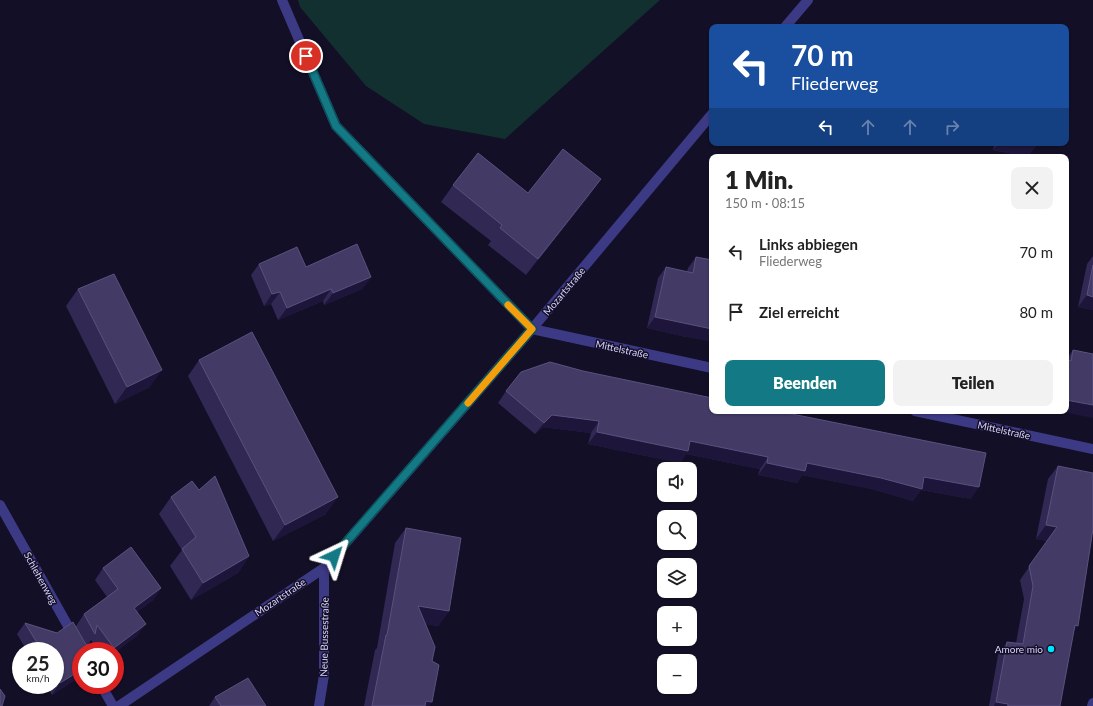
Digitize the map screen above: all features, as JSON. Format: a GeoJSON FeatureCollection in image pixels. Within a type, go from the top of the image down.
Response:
{"type":"FeatureCollection","features":[{"type":"Feature","properties":{"kind":"street"},"geometry":{"type":"LineString","coordinates":[[282,0],[336,126],[532,329]]}},
{"type":"Feature","properties":{"kind":"street"},"geometry":{"type":"LineString","coordinates":[[788,24],[808,0]]}},
{"type":"Feature","properties":{"kind":"street","name":"Mozartstraße"},"geometry":{"type":"LineString","coordinates":[[119,706],[324,568],[532,329],[709,118]]}},
{"type":"Feature","properties":{"kind":"street","name":"Mittelstraße"},"geometry":{"type":"LineString","coordinates":[[532,329],[709,367]]}},
{"type":"Feature","properties":{"kind":"street","name":"Mittelstraße"},"geometry":{"type":"LineString","coordinates":[[929,414],[1093,449]]}},
{"type":"Feature","properties":{"kind":"street","name":"Schlehenweg"},"geometry":{"type":"LineString","coordinates":[[0,505],[77,642]]}},
{"type":"Feature","properties":{"kind":"street","name":"Neue Bussestraße"},"geometry":{"type":"LineString","coordinates":[[319,706],[324,675],[324,568]]}},
{"type":"Feature","properties":{"kind":"street"},"geometry":{"type":"LineString","coordinates":[[106,694],[113,706]]}},
{"type":"Feature","properties":{"kind":"green space"},"geometry":{"type":"Polygon","coordinates":[[[298,0],[660,0],[505,139],[424,124],[366,86],[300,7],[298,0]]]}},
{"type":"Feature","properties":{"kind":"building"},"geometry":{"type":"Polygon","coordinates":[[[563,149],[601,179],[538,259],[500,228],[502,225],[453,185],[478,153],[528,193],[563,149]]]}},
{"type":"Feature","properties":{"kind":"building"},"geometry":{"type":"Polygon","coordinates":[[[357,244],[371,277],[333,293],[331,289],[287,308],[280,292],[272,294],[259,264],[297,247],[306,267],[357,244]]]}},
{"type":"Feature","properties":{"kind":"building"},"geometry":{"type":"Polygon","coordinates":[[[696,257],[709,259],[709,328],[655,317],[666,267],[693,273],[696,257]]]}},
{"type":"Feature","properties":{"kind":"building"},"geometry":{"type":"Polygon","coordinates":[[[1093,265],[1093,297],[1087,295],[1093,265]]]}},
{"type":"Feature","properties":{"kind":"building"},"geometry":{"type":"Polygon","coordinates":[[[114,274],[162,370],[127,387],[78,289],[114,274]]]}},
{"type":"Feature","properties":{"kind":"building"},"geometry":{"type":"Polygon","coordinates":[[[252,332],[338,497],[285,525],[199,360],[252,332]]]}},
{"type":"Feature","properties":{"kind":"building"},"geometry":{"type":"Polygon","coordinates":[[[1073,350],[1093,354],[1093,405],[1069,401],[1069,360],[1071,361],[1073,350]]]}},
{"type":"Feature","properties":{"kind":"building"},"geometry":{"type":"Polygon","coordinates":[[[550,362],[583,371],[709,397],[709,414],[792,414],[986,453],[979,487],[924,477],[922,489],[881,478],[807,463],[805,471],[767,463],[768,457],[690,441],[688,451],[597,432],[599,421],[552,415],[544,423],[506,391],[521,372],[550,362]]]}},
{"type":"Feature","properties":{"kind":"building"},"geometry":{"type":"Polygon","coordinates":[[[1058,466],[1093,473],[1093,529],[1078,626],[1075,625],[1060,706],[1008,706],[1008,704],[996,702],[1007,642],[1023,644],[1033,586],[1029,566],[1057,527],[1046,525],[1058,466]]]}},
{"type":"Feature","properties":{"kind":"building"},"geometry":{"type":"Polygon","coordinates":[[[215,476],[249,556],[203,583],[182,549],[196,537],[171,497],[192,481],[199,490],[215,476]]]}},
{"type":"Feature","properties":{"kind":"building"},"geometry":{"type":"Polygon","coordinates":[[[406,528],[461,538],[449,611],[418,606],[435,647],[432,661],[439,665],[432,702],[426,701],[425,706],[372,706],[387,635],[406,528]]]}},
{"type":"Feature","properties":{"kind":"building"},"geometry":{"type":"Polygon","coordinates":[[[131,547],[161,588],[134,608],[146,624],[122,642],[110,642],[97,625],[95,634],[84,614],[118,589],[103,568],[131,547]]]}},
{"type":"Feature","properties":{"kind":"building"},"geometry":{"type":"Polygon","coordinates":[[[73,622],[84,642],[72,642],[72,676],[64,681],[64,642],[37,642],[25,623],[57,633],[73,622]]]}},
{"type":"Feature","properties":{"kind":"building"},"geometry":{"type":"Polygon","coordinates":[[[248,678],[266,706],[221,706],[215,697],[248,678]]]}},
{"type":"Feature","properties":{"kind":"building"},"geometry":{"type":"Polygon","coordinates":[[[0,689],[5,696],[2,706],[0,706],[0,689]]]}},
{"type":"Feature","properties":{"kind":"slow traffic"},"geometry":{"type":"LineString","coordinates":[[468,403],[532,329],[508,305]]}},
{"type":"Feature","properties":{"kind":"place","name":"Amore mio"},"geometry":{"type":"Point","coordinates":[1051,649]}},
{"type":"Feature","properties":{"kind":"route"},"geometry":{"type":"LineString","coordinates":[[306,56],[336,126],[532,329],[334,556]]}}]}
